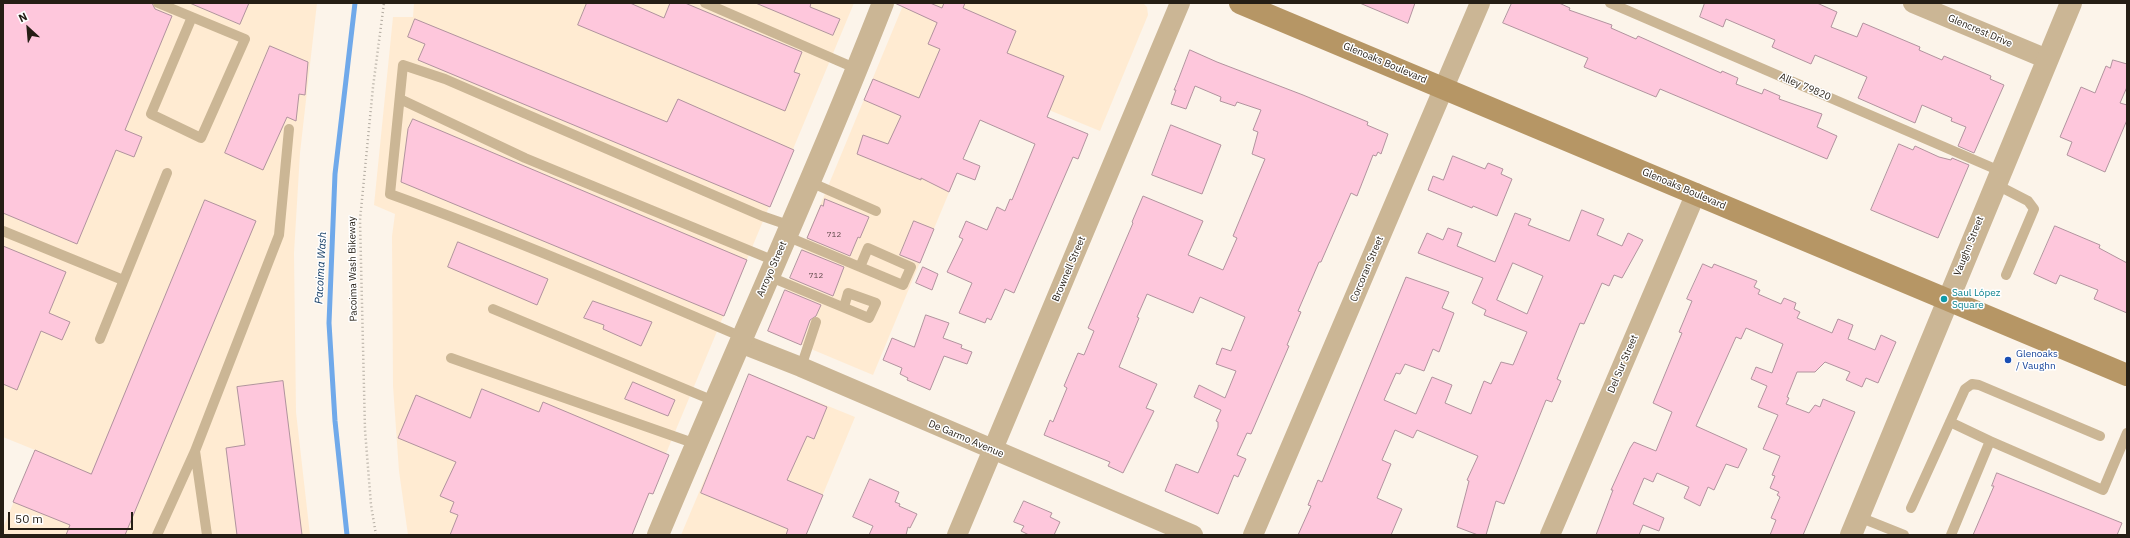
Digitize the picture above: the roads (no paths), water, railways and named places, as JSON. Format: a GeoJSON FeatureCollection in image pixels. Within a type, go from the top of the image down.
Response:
{"type":"FeatureCollection","features":[{"type":"Feature","properties":{"kind":"main road","name":"Glenoaks Boulevard"},"geometry":{"type":"LineString","coordinates":[[1240,3],[2127,375]]}},
{"type":"Feature","properties":{"kind":"street","name":"Arroyo Street"},"geometry":{"type":"LineString","coordinates":[[658,535],[714,400],[810,182],[883,3]]}},
{"type":"Feature","properties":{"kind":"street","name":"Brownell Street"},"geometry":{"type":"LineString","coordinates":[[957,535],[1180,3]]}},
{"type":"Feature","properties":{"kind":"street","name":"Corcoran Street"},"geometry":{"type":"LineString","coordinates":[[1253,535],[1480,3]]}},
{"type":"Feature","properties":{"kind":"street","name":"Glencrest Drive"},"geometry":{"type":"LineString","coordinates":[[1913,3],[2047,59]]}},
{"type":"Feature","properties":{"kind":"street","name":"Vaughn Street"},"geometry":{"type":"LineString","coordinates":[[1855,526],[1997,178],[2071,3]]}},
{"type":"Feature","properties":{"kind":"street","name":"Del Sur Street"},"geometry":{"type":"LineString","coordinates":[[1550,535],[1696,193]]}},
{"type":"Feature","properties":{"kind":"street","name":"De Garmo Avenue"},"geometry":{"type":"LineString","coordinates":[[741,340],[992,451],[1193,535]]}},
{"type":"Feature","properties":{"kind":"lane"},"geometry":{"type":"LineString","coordinates":[[158,3],[192,17],[245,39],[201,138],[151,114],[192,17]]}},
{"type":"Feature","properties":{"kind":"lane"},"geometry":{"type":"LineString","coordinates":[[705,3],[857,69]]}},
{"type":"Feature","properties":{"kind":"lane","name":"Alley 79820"},"geometry":{"type":"LineString","coordinates":[[1610,3],[1997,178],[2028,201],[2034,209],[2006,275]]}},
{"type":"Feature","properties":{"kind":"lane"},"geometry":{"type":"LineString","coordinates":[[741,340],[678,308],[488,230],[390,194],[403,65],[445,79],[762,216],[860,267],[903,285],[911,266],[868,248],[860,267]]}},
{"type":"Feature","properties":{"kind":"lane"},"geometry":{"type":"LineString","coordinates":[[400,99],[525,158],[771,269],[844,307]]}},
{"type":"Feature","properties":{"kind":"lane"},"geometry":{"type":"LineString","coordinates":[[157,535],[195,451],[279,235],[289,129]]}},
{"type":"Feature","properties":{"kind":"lane"},"geometry":{"type":"LineString","coordinates":[[100,339],[167,173]]}},
{"type":"Feature","properties":{"kind":"lane"},"geometry":{"type":"LineString","coordinates":[[810,182],[876,211]]}},
{"type":"Feature","properties":{"kind":"lane"},"geometry":{"type":"LineString","coordinates":[[3,231],[123,280]]}},
{"type":"Feature","properties":{"kind":"lane"},"geometry":{"type":"LineString","coordinates":[[493,309],[714,400]]}},
{"type":"Feature","properties":{"kind":"lane"},"geometry":{"type":"LineString","coordinates":[[801,367],[816,322]]}},
{"type":"Feature","properties":{"kind":"lane"},"geometry":{"type":"LineString","coordinates":[[451,358],[696,444]]}},
{"type":"Feature","properties":{"kind":"lane"},"geometry":{"type":"LineString","coordinates":[[1910,508],[1964,389],[1972,384],[1979,385],[2100,436]]}},
{"type":"Feature","properties":{"kind":"lane"},"geometry":{"type":"LineString","coordinates":[[1950,422],[2103,490],[2127,433]]}},
{"type":"Feature","properties":{"kind":"lane"},"geometry":{"type":"LineString","coordinates":[[1951,535],[1990,441]]}},
{"type":"Feature","properties":{"kind":"lane"},"geometry":{"type":"LineString","coordinates":[[195,451],[207,535]]}},
{"type":"Feature","properties":{"kind":"lane"},"geometry":{"type":"LineString","coordinates":[[1855,526],[1904,535]]}},
{"type":"Feature","properties":{"kind":"waterway","name":"Pacoima Wash"},"geometry":{"type":"LineString","coordinates":[[347,535],[335,421],[329,323],[335,174],[355,3]]}},
{"type":"Feature","properties":{"kind":"place","name":"Saul López Square"},"geometry":{"type":"Point","coordinates":[1944,299]}},
{"type":"Feature","properties":{"kind":"place","name":"Glenoaks / Vaughn"},"geometry":{"type":"Point","coordinates":[2008,360]}}]}
